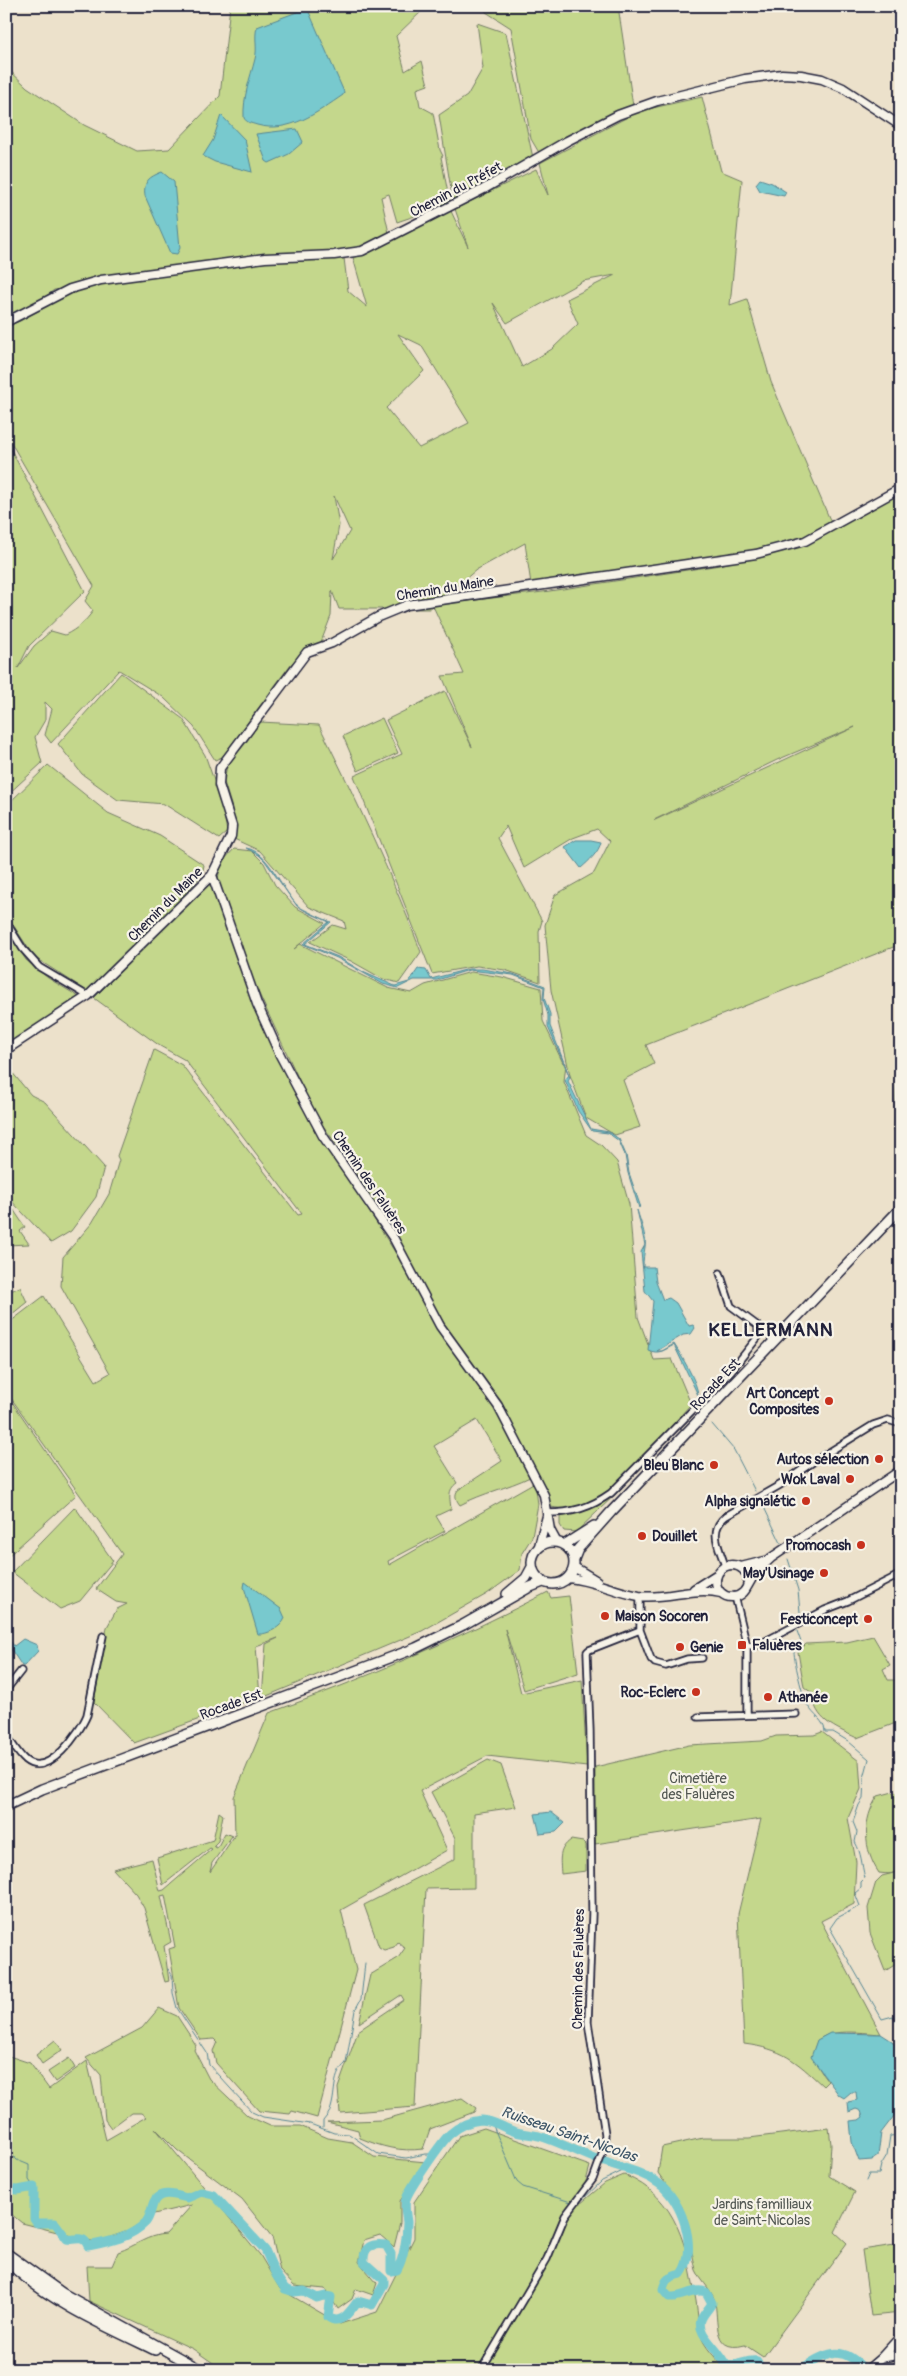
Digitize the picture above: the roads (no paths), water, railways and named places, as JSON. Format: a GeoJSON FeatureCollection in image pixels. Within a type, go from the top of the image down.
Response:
{"type":"FeatureCollection","features":[{"type":"Feature","properties":{"kind":"main road","name":"Rocade Est"},"geometry":{"type":"LineString","coordinates":[[574,1563],[578,1549],[611,1512],[901,1208]]}},
{"type":"Feature","properties":{"kind":"main road","name":"Rocade Est"},"geometry":{"type":"LineString","coordinates":[[560,1543],[589,1530],[611,1512]]}},
{"type":"Feature","properties":{"kind":"main road"},"geometry":{"type":"LineString","coordinates":[[550,1541],[560,1543],[569,1549],[574,1563],[568,1578],[556,1584],[543,1582],[534,1573],[532,1567],[533,1556],[539,1546],[550,1541]]}},
{"type":"Feature","properties":{"kind":"main road","name":"Rocade Est"},"geometry":{"type":"LineString","coordinates":[[464,1625],[514,1589],[526,1578],[532,1567]]}},
{"type":"Feature","properties":{"kind":"main road","name":"Rocade Est"},"geometry":{"type":"LineString","coordinates":[[6,1806],[52,1786],[416,1648],[464,1625],[528,1588],[543,1582]]}},
{"type":"Feature","properties":{"kind":"main road"},"geometry":{"type":"LineString","coordinates":[[6,2253],[62,2293],[201,2370]]}},
{"type":"Feature","properties":{"kind":"main road"},"geometry":{"type":"LineString","coordinates":[[6,2260],[39,2288],[61,2301],[195,2370]]}},
{"type":"Feature","properties":{"kind":"street","name":"Chemin du Préfet"},"geometry":{"type":"LineString","coordinates":[[6,322],[70,289],[101,280],[265,258],[334,255],[362,251],[484,189],[567,141],[618,115],[657,102],[745,79],[782,74],[801,75],[822,80],[849,92],[901,126]]}},
{"type":"Feature","properties":{"kind":"street","name":"Chemin du Maine"},"geometry":{"type":"LineString","coordinates":[[6,1050],[88,996],[212,875],[231,836],[232,826],[219,785],[220,768],[307,652],[332,643],[384,614],[408,605],[733,558],[784,547],[821,534],[901,488]]}},
{"type":"Feature","properties":{"kind":"street","name":"Chemin des Faluères"},"geometry":{"type":"LineString","coordinates":[[212,875],[267,1028],[308,1109],[323,1136],[394,1238],[453,1347],[498,1406],[544,1495],[547,1515],[560,1543]]}},
{"type":"Feature","properties":{"kind":"street"},"geometry":{"type":"LineString","coordinates":[[6,922],[23,949],[35,963],[88,996]]}},
{"type":"Feature","properties":{"kind":"street"},"geometry":{"type":"LineString","coordinates":[[547,1515],[590,1507],[611,1494],[752,1346],[758,1337],[758,1326],[732,1306],[720,1273]]}},
{"type":"Feature","properties":{"kind":"street"},"geometry":{"type":"LineString","coordinates":[[725,1566],[715,1535],[719,1522],[726,1516],[780,1485],[873,1425],[888,1420],[901,1424]]}},
{"type":"Feature","properties":{"kind":"street"},"geometry":{"type":"LineString","coordinates":[[568,1578],[603,1585],[640,1596],[663,1596],[690,1591],[710,1590],[735,1596],[744,1591],[755,1573],[771,1558],[901,1470]]}},
{"type":"Feature","properties":{"kind":"street","name":"Chemin des Faluères"},"geometry":{"type":"LineString","coordinates":[[539,1546],[547,1515]]}},
{"type":"Feature","properties":{"kind":"street"},"geometry":{"type":"LineString","coordinates":[[690,1591],[709,1581],[725,1566],[731,1564],[741,1567],[756,1565],[771,1558]]}},
{"type":"Feature","properties":{"kind":"street"},"geometry":{"type":"LineString","coordinates":[[574,1563],[603,1585]]}},
{"type":"Feature","properties":{"kind":"street"},"geometry":{"type":"LineString","coordinates":[[741,1567],[747,1576],[747,1586]]}},
{"type":"Feature","properties":{"kind":"street"},"geometry":{"type":"LineString","coordinates":[[747,1646],[758,1645],[825,1610],[848,1601],[901,1574]]}},
{"type":"Feature","properties":{"kind":"street"},"geometry":{"type":"LineString","coordinates":[[716,1575],[716,1584],[721,1592]]}},
{"type":"Feature","properties":{"kind":"street"},"geometry":{"type":"LineString","coordinates":[[640,1596],[640,1630],[651,1659],[655,1663],[666,1666],[687,1659],[702,1658]]}},
{"type":"Feature","properties":{"kind":"street"},"geometry":{"type":"LineString","coordinates":[[735,1596],[747,1646],[747,1715]]}},
{"type":"Feature","properties":{"kind":"street","name":"Chemin des Faluères"},"geometry":{"type":"LineString","coordinates":[[482,2370],[547,2258],[565,2216],[593,2179],[604,2148],[605,2134],[588,2022],[592,1914],[587,1652],[640,1630]]}},
{"type":"Feature","properties":{"kind":"street"},"geometry":{"type":"LineString","coordinates":[[6,1735],[26,1760],[33,1764],[45,1763],[65,1748],[82,1726],[87,1714],[103,1636]]}},
{"type":"Feature","properties":{"kind":"street"},"geometry":{"type":"LineString","coordinates":[[6,1690],[21,1671]]}},
{"type":"Feature","properties":{"kind":"street"},"geometry":{"type":"LineString","coordinates":[[698,1717],[796,1714]]}},
{"type":"Feature","properties":{"kind":"street"},"geometry":{"type":"LineString","coordinates":[[868,2369],[901,2336]]}},
{"type":"Feature","properties":{"kind":"street"},"geometry":{"type":"LineString","coordinates":[[881,2358],[901,2353],[894,2344]]}},
{"type":"Feature","properties":{"kind":"water"},"geometry":{"type":"Polygon","coordinates":[[[305,9],[309,12],[344,92],[343,95],[303,120],[292,124],[269,127],[248,122],[244,118],[245,102],[256,55],[257,27],[305,9]]]}},
{"type":"Feature","properties":{"kind":"water"},"geometry":{"type":"Polygon","coordinates":[[[221,115],[245,140],[252,172],[215,162],[203,156],[213,140],[221,115]]]}},
{"type":"Feature","properties":{"kind":"water"},"geometry":{"type":"Polygon","coordinates":[[[297,129],[303,142],[289,154],[269,163],[266,161],[256,134],[297,129]]]}},
{"type":"Feature","properties":{"kind":"water"},"geometry":{"type":"Polygon","coordinates":[[[162,172],[174,182],[180,248],[177,254],[170,253],[145,196],[145,187],[148,180],[162,172]]]}},
{"type":"Feature","properties":{"kind":"water"},"geometry":{"type":"Polygon","coordinates":[[[760,179],[772,183],[786,192],[784,196],[760,191],[756,184],[760,179]]]}},
{"type":"Feature","properties":{"kind":"water"},"geometry":{"type":"Polygon","coordinates":[[[576,840],[601,842],[596,853],[581,868],[565,847],[576,840]]]}},
{"type":"Feature","properties":{"kind":"water"},"geometry":{"type":"Polygon","coordinates":[[[246,848],[254,851],[261,856],[268,863],[287,891],[265,861],[259,855],[246,848]]]}},
{"type":"Feature","properties":{"kind":"water"},"geometry":{"type":"Polygon","coordinates":[[[320,917],[331,922],[305,944],[338,957],[365,973],[395,986],[409,982],[418,969],[426,970],[431,979],[469,969],[482,969],[513,974],[545,986],[544,998],[550,1014],[550,1026],[568,1072],[548,1027],[548,1015],[543,999],[544,987],[513,975],[469,970],[437,980],[414,980],[398,988],[383,984],[337,958],[303,944],[329,922],[320,917]]]}},
{"type":"Feature","properties":{"kind":"water"},"geometry":{"type":"Polygon","coordinates":[[[569,1075],[568,1081],[591,1129],[609,1132],[619,1139],[626,1155],[629,1173],[640,1205],[639,1208],[628,1173],[625,1155],[619,1141],[608,1133],[592,1131],[578,1111],[565,1080],[569,1075]]]}},
{"type":"Feature","properties":{"kind":"water"},"geometry":{"type":"Polygon","coordinates":[[[637,1210],[643,1228],[645,1244],[637,1210]]]}},
{"type":"Feature","properties":{"kind":"water"},"geometry":{"type":"Polygon","coordinates":[[[645,1246],[643,1267],[654,1267],[656,1282],[663,1300],[669,1298],[676,1303],[689,1326],[693,1325],[695,1328],[691,1334],[683,1335],[658,1352],[648,1350],[653,1301],[645,1291],[641,1252],[645,1246]]]}},
{"type":"Feature","properties":{"kind":"water"},"geometry":{"type":"Polygon","coordinates":[[[674,1344],[692,1376],[698,1395],[674,1345],[663,1350],[674,1344]]]}},
{"type":"Feature","properties":{"kind":"water"},"geometry":{"type":"Polygon","coordinates":[[[245,1582],[281,1609],[285,1618],[274,1630],[258,1634],[244,1587],[245,1582]]]}},
{"type":"Feature","properties":{"kind":"water"},"geometry":{"type":"Polygon","coordinates":[[[8,1638],[14,1646],[23,1639],[37,1645],[38,1651],[22,1666],[6,1642],[8,1638]]]}},
{"type":"Feature","properties":{"kind":"water"},"geometry":{"type":"Polygon","coordinates":[[[551,1812],[565,1823],[556,1832],[540,1834],[535,1814],[551,1812]]]}},
{"type":"Feature","properties":{"kind":"water"},"geometry":{"type":"Polygon","coordinates":[[[830,2033],[881,2034],[892,2041],[900,2051],[901,2100],[894,2116],[881,2133],[878,2156],[872,2160],[859,2161],[852,2142],[850,2121],[859,2120],[863,2117],[861,2111],[856,2109],[849,2112],[848,2102],[857,2100],[856,2092],[851,2092],[844,2098],[839,2095],[811,2057],[817,2040],[830,2033]]]}},
{"type":"Feature","properties":{"kind":"waterway"},"geometry":{"type":"LineString","coordinates":[[712,1424],[734,1450],[755,1491]]}},
{"type":"Feature","properties":{"kind":"waterway"},"geometry":{"type":"LineString","coordinates":[[762,1503],[781,1543]]}},
{"type":"Feature","properties":{"kind":"waterway"},"geometry":{"type":"LineString","coordinates":[[788,1559],[798,1590],[800,1612]]}},
{"type":"Feature","properties":{"kind":"waterway"},"geometry":{"type":"LineString","coordinates":[[797,1631],[801,1642],[794,1649],[795,1660],[801,1687],[808,1706],[821,1721],[825,1732],[833,1732],[848,1741],[869,1759],[864,1778],[863,1799],[853,1822],[857,1832],[855,1842],[865,1878],[861,1882],[861,1888],[855,1893],[860,1906],[837,1918],[830,1928],[882,2019],[893,2016],[901,2030]]}},
{"type":"Feature","properties":{"kind":"waterway"},"geometry":{"type":"LineString","coordinates":[[323,2127],[323,2121],[329,2113],[333,2102],[336,2078],[346,2063],[355,2010],[361,1999],[365,1963]]}},
{"type":"Feature","properties":{"kind":"waterway"},"geometry":{"type":"LineString","coordinates":[[168,1969],[172,1975],[173,1993],[177,2008],[207,2053],[209,2065],[252,2112],[263,2117],[310,2124],[334,2133],[349,2134],[378,2154],[406,2158],[435,2154]]}},
{"type":"Feature","properties":{"kind":"waterway","name":"Ruisseau Saint-Nicolas"},"geometry":{"type":"LineString","coordinates":[[6,2189],[18,2190],[34,2187],[34,2219],[37,2223],[55,2223],[67,2239],[82,2239],[88,2246],[126,2236],[133,2232],[146,2222],[155,2199],[159,2196],[168,2194],[187,2198],[201,2192],[214,2195],[265,2250],[276,2275],[285,2289],[294,2292],[304,2291],[317,2298],[331,2297],[328,2317],[337,2320],[342,2319],[349,2313],[358,2301],[372,2305],[384,2284],[384,2280],[364,2262],[365,2252],[369,2247],[373,2245],[386,2245],[391,2254],[391,2271],[397,2270],[402,2259],[406,2240],[406,2199],[440,2146],[450,2134],[464,2125],[481,2120],[490,2121],[516,2132],[539,2136],[638,2173],[658,2183],[667,2191],[681,2212],[688,2239],[688,2252],[686,2264],[681,2274],[669,2279],[665,2283],[663,2290],[669,2297],[698,2291],[706,2292],[712,2303],[701,2320],[700,2325],[705,2336],[725,2364],[734,2365],[757,2361],[760,2367],[758,2370]]}},
{"type":"Feature","properties":{"kind":"waterway"},"geometry":{"type":"LineString","coordinates":[[491,2121],[517,2182],[523,2187],[571,2202]]}},
{"type":"Feature","properties":{"kind":"waterway"},"geometry":{"type":"LineString","coordinates":[[866,2181],[869,2174],[879,2174],[881,2165],[887,2155],[890,2136],[901,2135]]}},
{"type":"Feature","properties":{"kind":"waterway"},"geometry":{"type":"LineString","coordinates":[[6,2150],[17,2160],[29,2165],[29,2180],[34,2187]]}},
{"type":"Feature","properties":{"kind":"waterway"},"geometry":{"type":"LineString","coordinates":[[578,2204],[602,2181],[627,2169]]}},
{"type":"Feature","properties":{"kind":"waterway","name":"Ruisseau Saint-Nicolas"},"geometry":{"type":"LineString","coordinates":[[800,2370],[826,2355],[834,2354],[849,2356],[864,2370]]}},
{"type":"Feature","properties":{"kind":"place","name":"Art Concept Composites"},"geometry":{"type":"Point","coordinates":[829,1401]}},
{"type":"Feature","properties":{"kind":"place","name":"Autos sélection"},"geometry":{"type":"Point","coordinates":[879,1459]}},
{"type":"Feature","properties":{"kind":"place","name":"Bleu Blanc"},"geometry":{"type":"Point","coordinates":[714,1465]}},
{"type":"Feature","properties":{"kind":"place","name":"Wok Laval"},"geometry":{"type":"Point","coordinates":[850,1479]}},
{"type":"Feature","properties":{"kind":"place","name":"Alpha signalétic"},"geometry":{"type":"Point","coordinates":[806,1501]}},
{"type":"Feature","properties":{"kind":"place","name":"Douillet"},"geometry":{"type":"Point","coordinates":[642,1536]}},
{"type":"Feature","properties":{"kind":"place","name":"Promocash"},"geometry":{"type":"Point","coordinates":[861,1545]}},
{"type":"Feature","properties":{"kind":"place","name":"May'Usinage"},"geometry":{"type":"Point","coordinates":[824,1573]}},
{"type":"Feature","properties":{"kind":"place","name":"Maison Socoren"},"geometry":{"type":"Point","coordinates":[605,1616]}},
{"type":"Feature","properties":{"kind":"place","name":"Festiconcept"},"geometry":{"type":"Point","coordinates":[868,1619]}},
{"type":"Feature","properties":{"kind":"place","name":"Faluères"},"geometry":{"type":"Point","coordinates":[742,1645]}},
{"type":"Feature","properties":{"kind":"place","name":"Genie"},"geometry":{"type":"Point","coordinates":[680,1647]}},
{"type":"Feature","properties":{"kind":"place","name":"Roc-Eclerc"},"geometry":{"type":"Point","coordinates":[696,1692]}},
{"type":"Feature","properties":{"kind":"place","name":"Athanée"},"geometry":{"type":"Point","coordinates":[768,1697]}},
{"type":"Feature","properties":{"kind":"district","name":"KELLERMANN"},"geometry":{"type":"Point","coordinates":[771,1329]}},
{"type":"Feature","properties":{"kind":"park label","name":"Cimetière des Faluères"},"geometry":{"type":"Point","coordinates":[698,1786]}},
{"type":"Feature","properties":{"kind":"park label","name":"Jardins familliaux de Saint-Nicolas"},"geometry":{"type":"Point","coordinates":[762,2212]}}]}
